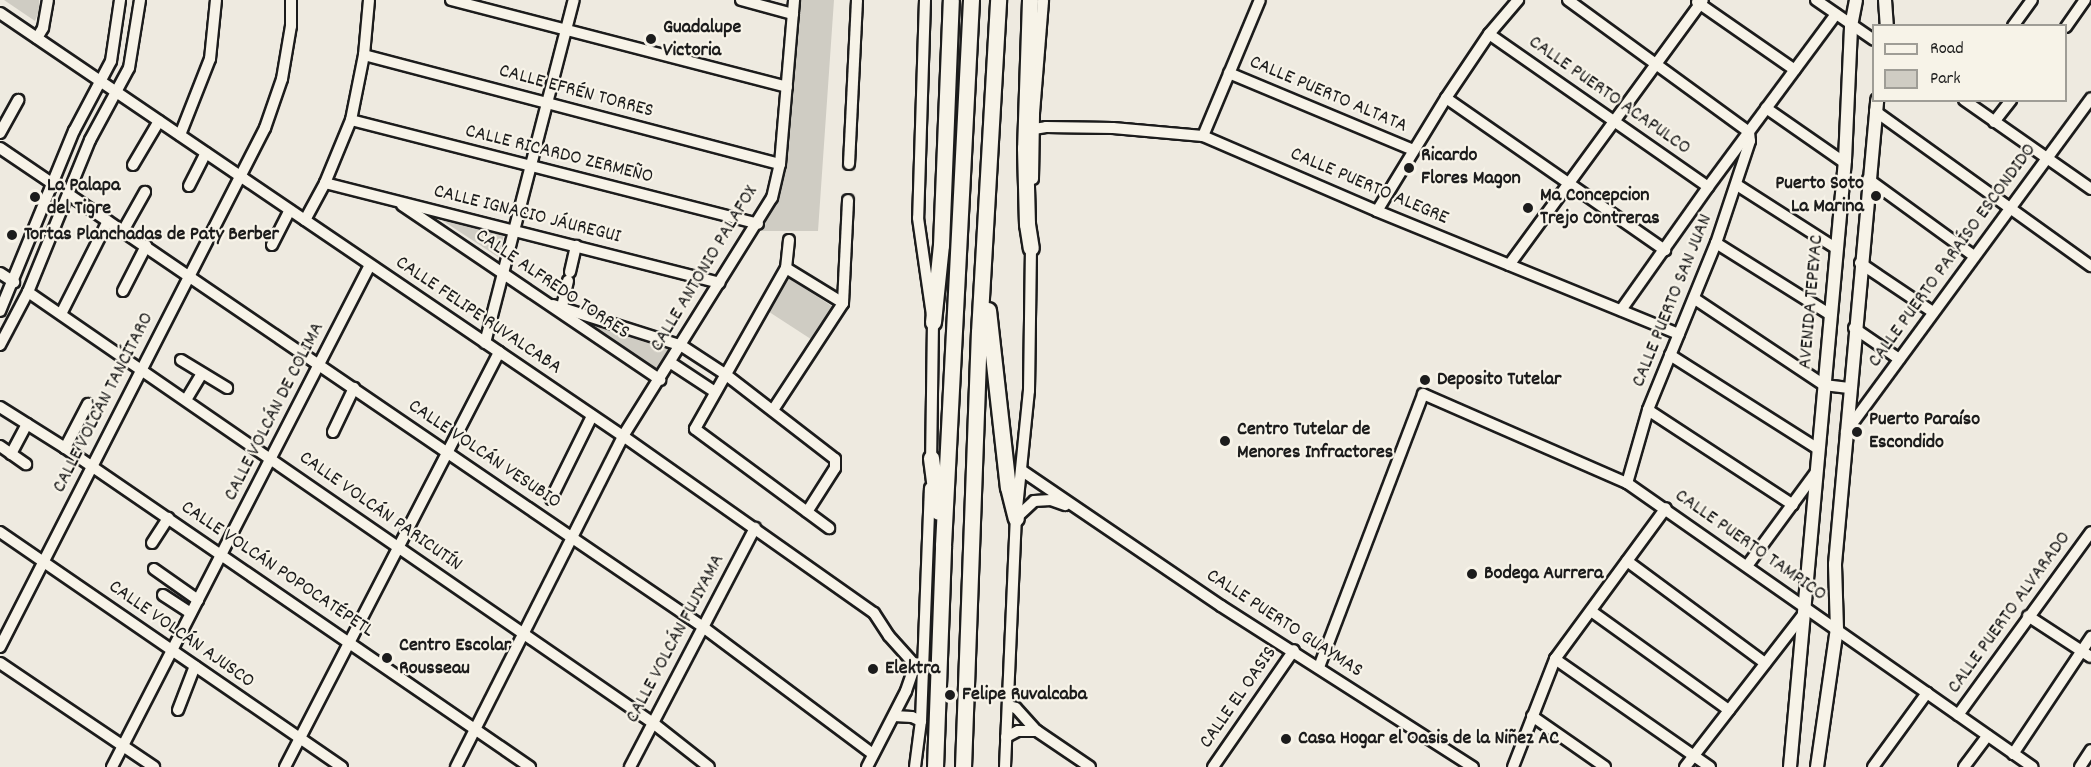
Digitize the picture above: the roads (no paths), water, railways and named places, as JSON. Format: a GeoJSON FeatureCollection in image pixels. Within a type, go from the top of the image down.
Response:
{"type":"FeatureCollection","features":[{"type":"Feature","properties":{"kind":"highway"},"geometry":{"type":"LineString","coordinates":[[933,322],[941,245],[951,0]]}},
{"type":"Feature","properties":{"kind":"highway"},"geometry":{"type":"LineString","coordinates":[[941,245],[951,202],[956,0]]}},
{"type":"Feature","properties":{"kind":"highway"},"geometry":{"type":"LineString","coordinates":[[935,767],[943,545],[960,245],[970,0]]}},
{"type":"Feature","properties":{"kind":"highway"},"geometry":{"type":"LineString","coordinates":[[963,767],[979,332],[985,264],[998,0]]}},
{"type":"Feature","properties":{"kind":"highway"},"geometry":{"type":"LineString","coordinates":[[1030,0],[1026,180],[1027,224],[1031,248]]}},
{"type":"Feature","properties":{"kind":"highway"},"geometry":{"type":"LineString","coordinates":[[951,202],[960,245]]}},
{"type":"Feature","properties":{"kind":"highway"},"geometry":{"type":"LineString","coordinates":[[985,264],[1008,487],[1016,518]]}},
{"type":"Feature","properties":{"kind":"highway"},"geometry":{"type":"LineString","coordinates":[[931,458],[943,545]]}},
{"type":"Feature","properties":{"kind":"main road","name":"AVENIDA TEPEYAC"},"geometry":{"type":"LineString","coordinates":[[1790,767],[1845,163],[1851,26],[1856,0]]}},
{"type":"Feature","properties":{"kind":"main road"},"geometry":{"type":"LineString","coordinates":[[1885,0],[1887,24]]}},
{"type":"Feature","properties":{"kind":"main road"},"geometry":{"type":"LineString","coordinates":[[1817,767],[1838,629],[1835,564],[1854,328],[1876,106]]}},
{"type":"Feature","properties":{"kind":"street"},"geometry":{"type":"LineString","coordinates":[[38,38],[43,28],[48,0]]}},
{"type":"Feature","properties":{"kind":"street"},"geometry":{"type":"LineString","coordinates":[[0,311],[14,282],[74,131],[102,82],[113,54],[120,0]]}},
{"type":"Feature","properties":{"kind":"street"},"geometry":{"type":"LineString","coordinates":[[0,345],[28,291],[90,140],[117,92],[132,57],[140,0]]}},
{"type":"Feature","properties":{"kind":"street"},"geometry":{"type":"LineString","coordinates":[[180,135],[210,59],[216,0]]}},
{"type":"Feature","properties":{"kind":"street","name":"CALLE VOLCÁN TANCÍTARO"},"geometry":{"type":"LineString","coordinates":[[0,647],[265,128],[282,79],[291,26],[291,0]]}},
{"type":"Feature","properties":{"kind":"street"},"geometry":{"type":"LineString","coordinates":[[305,220],[325,183],[351,120],[364,55],[369,0]]}},
{"type":"Feature","properties":{"kind":"street"},"geometry":{"type":"LineString","coordinates":[[451,0],[787,87]]}},
{"type":"Feature","properties":{"kind":"street"},"geometry":{"type":"LineString","coordinates":[[485,343],[574,0]]}},
{"type":"Feature","properties":{"kind":"street"},"geometry":{"type":"LineString","coordinates":[[741,0],[793,14]]}},
{"type":"Feature","properties":{"kind":"street","name":"CALLE ANTONIO PALAFOX"},"geometry":{"type":"LineString","coordinates":[[456,767],[623,436],[758,224],[772,198],[780,164],[794,0]]}},
{"type":"Feature","properties":{"kind":"street"},"geometry":{"type":"LineString","coordinates":[[849,164],[857,0]]}},
{"type":"Feature","properties":{"kind":"street"},"geometry":{"type":"LineString","coordinates":[[915,767],[921,721],[921,664],[931,458],[933,322],[918,218],[925,0]]}},
{"type":"Feature","properties":{"kind":"street"},"geometry":{"type":"LineString","coordinates":[[1005,767],[1016,518],[1029,391],[1034,129],[1043,0]]}},
{"type":"Feature","properties":{"kind":"street"},"geometry":{"type":"LineString","coordinates":[[1203,135],[1260,0]]}},
{"type":"Feature","properties":{"kind":"street"},"geometry":{"type":"LineString","coordinates":[[1377,211],[1446,98],[1489,34],[1518,0]]}},
{"type":"Feature","properties":{"kind":"street"},"geometry":{"type":"LineString","coordinates":[[1568,0],[1749,132]]}},
{"type":"Feature","properties":{"kind":"street"},"geometry":{"type":"LineString","coordinates":[[1816,0],[1872,39]]}},
{"type":"Feature","properties":{"kind":"street"},"geometry":{"type":"LineString","coordinates":[[2014,24],[2032,0]]}},
{"type":"Feature","properties":{"kind":"street"},"geometry":{"type":"LineString","coordinates":[[2067,26],[2085,0]]}},
{"type":"Feature","properties":{"kind":"street"},"geometry":{"type":"LineString","coordinates":[[1509,265],[1656,64],[1699,1],[1795,70]]}},
{"type":"Feature","properties":{"kind":"street","name":"CALLE FELIPE RUVALCABA"},"geometry":{"type":"LineString","coordinates":[[0,13],[755,528],[874,613],[889,636],[913,663],[921,664]]}},
{"type":"Feature","properties":{"kind":"street","name":"CALLE PUERTO SAN JUAN"},"geometry":{"type":"LineString","coordinates":[[1621,310],[1708,187],[1836,14]]}},
{"type":"Feature","properties":{"kind":"street","name":"CALLE PUERTO ACAPULCO"},"geometry":{"type":"LineString","coordinates":[[1489,34],[1708,187]]}},
{"type":"Feature","properties":{"kind":"street","name":"CALLE EFRÉN TORRES"},"geometry":{"type":"LineString","coordinates":[[364,55],[780,164]]}},
{"type":"Feature","properties":{"kind":"street","name":"CALLE PUERTO ALTATA"},"geometry":{"type":"LineString","coordinates":[[1229,73],[1413,150]]}},
{"type":"Feature","properties":{"kind":"street"},"geometry":{"type":"LineString","coordinates":[[1446,98],[1665,250]]}},
{"type":"Feature","properties":{"kind":"street"},"geometry":{"type":"LineString","coordinates":[[0,133],[18,100]]}},
{"type":"Feature","properties":{"kind":"street","name":"CALLE PUERTO PARAÍSO ESCONDIDO"},"geometry":{"type":"LineString","coordinates":[[1845,434],[2008,209],[2091,100]]}},
{"type":"Feature","properties":{"kind":"street"},"geometry":{"type":"LineString","coordinates":[[1967,102],[2091,189]]}},
{"type":"Feature","properties":{"kind":"street"},"geometry":{"type":"LineString","coordinates":[[1994,122],[2009,102]]}},
{"type":"Feature","properties":{"kind":"street"},"geometry":{"type":"LineString","coordinates":[[1876,106],[2008,209],[2091,266]]}},
{"type":"Feature","properties":{"kind":"street"},"geometry":{"type":"LineString","coordinates":[[1767,108],[1845,163]]}},
{"type":"Feature","properties":{"kind":"street","name":"CALLE RICARDO ZERMEÑO"},"geometry":{"type":"LineString","coordinates":[[351,120],[758,224]]}},
{"type":"Feature","properties":{"kind":"street"},"geometry":{"type":"LineString","coordinates":[[134,165],[159,121]]}},
{"type":"Feature","properties":{"kind":"street","name":"CALLE PUERTO ALEGRE"},"geometry":{"type":"LineString","coordinates":[[1034,129],[1046,127],[1113,128],[1203,135],[1377,211],[1679,334]]}},
{"type":"Feature","properties":{"kind":"street","name":"CALLE PUERTO SAN JUAN"},"geometry":{"type":"LineString","coordinates":[[1627,483],[1648,410],[1695,299],[1749,152],[1749,132]]}},
{"type":"Feature","properties":{"kind":"street"},"geometry":{"type":"LineString","coordinates":[[0,148],[53,184]]}},
{"type":"Feature","properties":{"kind":"street"},"geometry":{"type":"LineString","coordinates":[[189,186],[206,153]]}},
{"type":"Feature","properties":{"kind":"street"},"geometry":{"type":"LineString","coordinates":[[1868,179],[1974,256]]}},
{"type":"Feature","properties":{"kind":"street","name":"CALLE IGNACIO JÁUREGUI"},"geometry":{"type":"LineString","coordinates":[[325,183],[720,283]]}},
{"type":"Feature","properties":{"kind":"street"},"geometry":{"type":"LineString","coordinates":[[1737,185],[1837,249]]}},
{"type":"Feature","properties":{"kind":"street"},"geometry":{"type":"LineString","coordinates":[[123,231],[145,192]]}},
{"type":"Feature","properties":{"kind":"street","name":"CALLE VOLCÁN VESUBIO"},"geometry":{"type":"LineString","coordinates":[[68,194],[703,627],[873,754]]}},
{"type":"Feature","properties":{"kind":"street","name":"CALLE ALFREDO TORRES"},"geometry":{"type":"LineString","coordinates":[[395,200],[558,308],[660,380]]}},
{"type":"Feature","properties":{"kind":"street"},"geometry":{"type":"LineString","coordinates":[[773,410],[843,303],[848,200]]}},
{"type":"Feature","properties":{"kind":"street"},"geometry":{"type":"LineString","coordinates":[[272,245],[290,210]]}},
{"type":"Feature","properties":{"kind":"street"},"geometry":{"type":"LineString","coordinates":[[61,314],[108,221]]}},
{"type":"Feature","properties":{"kind":"street"},"geometry":{"type":"LineString","coordinates":[[789,240],[786,268],[694,429],[828,528]]}},
{"type":"Feature","properties":{"kind":"street"},"geometry":{"type":"LineString","coordinates":[[1716,243],[1831,315]]}},
{"type":"Feature","properties":{"kind":"street"},"geometry":{"type":"LineString","coordinates":[[123,291],[146,246]]}},
{"type":"Feature","properties":{"kind":"street"},"geometry":{"type":"LineString","coordinates":[[576,246],[558,308],[682,345],[725,374],[835,459],[835,468],[807,512]]}},
{"type":"Feature","properties":{"kind":"street"},"geometry":{"type":"LineString","coordinates":[[1860,263],[1933,312]]}},
{"type":"Feature","properties":{"kind":"street","name":"CALLE VOLCÁN DE COLIMA"},"geometry":{"type":"LineString","coordinates":[[112,767],[370,265]]}},
{"type":"Feature","properties":{"kind":"street"},"geometry":{"type":"LineString","coordinates":[[786,268],[843,303]]}},
{"type":"Feature","properties":{"kind":"street"},"geometry":{"type":"LineString","coordinates":[[0,273],[14,282]]}},
{"type":"Feature","properties":{"kind":"street"},"geometry":{"type":"LineString","coordinates":[[828,294],[837,291],[844,284]]}},
{"type":"Feature","properties":{"kind":"street","name":"CALLE VOLCÁN PARICUTÍN"},"geometry":{"type":"LineString","coordinates":[[28,291],[653,723],[709,767]]}},
{"type":"Feature","properties":{"kind":"street"},"geometry":{"type":"LineString","coordinates":[[1695,299],[1824,385],[1849,388]]}},
{"type":"Feature","properties":{"kind":"street"},"geometry":{"type":"LineString","coordinates":[[1854,328],[1899,359]]}},
{"type":"Feature","properties":{"kind":"street"},"geometry":{"type":"LineString","coordinates":[[285,767],[499,352]]}},
{"type":"Feature","properties":{"kind":"street"},"geometry":{"type":"LineString","coordinates":[[1670,355],[1818,449]]}},
{"type":"Feature","properties":{"kind":"street"},"geometry":{"type":"LineString","coordinates":[[181,360],[227,388]]}},
{"type":"Feature","properties":{"kind":"street"},"geometry":{"type":"LineString","coordinates":[[670,363],[714,392]]}},
{"type":"Feature","properties":{"kind":"street"},"geometry":{"type":"LineString","coordinates":[[186,400],[202,373]]}},
{"type":"Feature","properties":{"kind":"street"},"geometry":{"type":"LineString","coordinates":[[333,432],[354,388]]}},
{"type":"Feature","properties":{"kind":"street","name":"CALLE PUERTO TAMPICO"},"geometry":{"type":"LineString","coordinates":[[1319,667],[1423,394],[1627,483],[1666,508],[2033,767]]}},
{"type":"Feature","properties":{"kind":"street"},"geometry":{"type":"LineString","coordinates":[[65,448],[88,404]]}},
{"type":"Feature","properties":{"kind":"street","name":"CALLE VOLCÁN POPOCATÉPETL"},"geometry":{"type":"LineString","coordinates":[[0,407],[92,466],[530,767]]}},
{"type":"Feature","properties":{"kind":"street"},"geometry":{"type":"LineString","coordinates":[[1648,410],[1792,505]]}},
{"type":"Feature","properties":{"kind":"street"},"geometry":{"type":"LineString","coordinates":[[551,500],[592,416]]}},
{"type":"Feature","properties":{"kind":"street"},"geometry":{"type":"LineString","coordinates":[[11,454],[27,424]]}},
{"type":"Feature","properties":{"kind":"street"},"geometry":{"type":"LineString","coordinates":[[0,446],[26,464]]}},
{"type":"Feature","properties":{"kind":"street","name":"CALLE PUERTO GUAYMAS"},"geometry":{"type":"LineString","coordinates":[[1021,470],[1221,606],[1294,650],[1473,767]]}},
{"type":"Feature","properties":{"kind":"street"},"geometry":{"type":"LineString","coordinates":[[1747,566],[1816,472]]}},
{"type":"Feature","properties":{"kind":"street","name":"CALLE PUERTO GUAYMAS"},"geometry":{"type":"LineString","coordinates":[[1016,518],[1026,506],[1040,500],[1051,500],[1077,509]]}},
{"type":"Feature","properties":{"kind":"street"},"geometry":{"type":"LineString","coordinates":[[1513,767],[1555,659],[1666,508]]}},
{"type":"Feature","properties":{"kind":"street"},"geometry":{"type":"LineString","coordinates":[[152,543],[168,518]]}},
{"type":"Feature","properties":{"kind":"street","name":"CALLE VOLCÁN FUJIYAMA"},"geometry":{"type":"LineString","coordinates":[[630,767],[755,528]]}},
{"type":"Feature","properties":{"kind":"street","name":"CALLE VOLCÁN AJUSCO"},"geometry":{"type":"LineString","coordinates":[[0,532],[342,767]]}},
{"type":"Feature","properties":{"kind":"street","name":"CALLE PUERTO ALVARADO"},"geometry":{"type":"LineString","coordinates":[[1958,715],[2091,532]]}},
{"type":"Feature","properties":{"kind":"street"},"geometry":{"type":"LineString","coordinates":[[1627,561],[1765,663]]}},
{"type":"Feature","properties":{"kind":"street"},"geometry":{"type":"LineString","coordinates":[[154,569],[198,600]]}},
{"type":"Feature","properties":{"kind":"street"},"geometry":{"type":"LineString","coordinates":[[163,595],[191,613]]}},
{"type":"Feature","properties":{"kind":"street"},"geometry":{"type":"LineString","coordinates":[[1685,767],[1806,609]]}},
{"type":"Feature","properties":{"kind":"street"},"geometry":{"type":"LineString","coordinates":[[1591,610],[1729,710]]}},
{"type":"Feature","properties":{"kind":"street"},"geometry":{"type":"LineString","coordinates":[[2028,616],[2087,654]]}},
{"type":"Feature","properties":{"kind":"street"},"geometry":{"type":"LineString","coordinates":[[2013,754],[2087,654],[2091,637]]}},
{"type":"Feature","properties":{"kind":"street","name":"CALLE EL OASIS"},"geometry":{"type":"LineString","coordinates":[[1213,767],[1294,650]]}},
{"type":"Feature","properties":{"kind":"street"},"geometry":{"type":"LineString","coordinates":[[1555,659],[1710,767]]}},
{"type":"Feature","properties":{"kind":"street"},"geometry":{"type":"LineString","coordinates":[[0,663],[154,767]]}},
{"type":"Feature","properties":{"kind":"street"},"geometry":{"type":"LineString","coordinates":[[867,767],[894,716],[913,671],[921,664]]}},
{"type":"Feature","properties":{"kind":"street"},"geometry":{"type":"LineString","coordinates":[[178,710],[195,666]]}},
{"type":"Feature","properties":{"kind":"street"},"geometry":{"type":"LineString","coordinates":[[1873,767],[1927,693]]}},
{"type":"Feature","properties":{"kind":"street"},"geometry":{"type":"LineString","coordinates":[[1008,706],[1016,708],[1037,731],[1090,767]]}},
{"type":"Feature","properties":{"kind":"street"},"geometry":{"type":"LineString","coordinates":[[894,716],[912,717],[921,721]]}},
{"type":"Feature","properties":{"kind":"street"},"geometry":{"type":"LineString","coordinates":[[1532,716],[1605,767]]}},
{"type":"Feature","properties":{"kind":"street"},"geometry":{"type":"LineString","coordinates":[[1006,737],[1018,731],[1037,731]]}},
{"type":"Feature","properties":{"kind":"street"},"geometry":{"type":"LineString","coordinates":[[1964,767],[1987,736]]}},
{"type":"Feature","properties":{"kind":"street"},"geometry":{"type":"LineString","coordinates":[[2080,767],[2091,750]]}},
{"type":"Feature","properties":{"kind":"place","name":"Guadalupe Victoria"},"geometry":{"type":"Point","coordinates":[651,39]}},
{"type":"Feature","properties":{"kind":"place","name":"Ricardo Flores Magon"},"geometry":{"type":"Point","coordinates":[1409,168]}},
{"type":"Feature","properties":{"kind":"place","name":"Puerto Soto La Marina"},"geometry":{"type":"Point","coordinates":[1876,196]}},
{"type":"Feature","properties":{"kind":"place","name":"La Palapa del Tigre"},"geometry":{"type":"Point","coordinates":[35,197]}},
{"type":"Feature","properties":{"kind":"place","name":"Ma Concepcion Trejo Contreras"},"geometry":{"type":"Point","coordinates":[1528,208]}},
{"type":"Feature","properties":{"kind":"place","name":"Tortas Planchadas de Paty Berber"},"geometry":{"type":"Point","coordinates":[12,235]}},
{"type":"Feature","properties":{"kind":"place","name":"Deposito Tutelar"},"geometry":{"type":"Point","coordinates":[1425,380]}},
{"type":"Feature","properties":{"kind":"place","name":"Puerto Paraíso Escondido"},"geometry":{"type":"Point","coordinates":[1857,432]}},
{"type":"Feature","properties":{"kind":"place","name":"Centro Tutelar de Menores Infractores"},"geometry":{"type":"Point","coordinates":[1225,441]}},
{"type":"Feature","properties":{"kind":"place","name":"Bodega Aurrera"},"geometry":{"type":"Point","coordinates":[1472,574]}},
{"type":"Feature","properties":{"kind":"place","name":"Centro Escolar Rousseau"},"geometry":{"type":"Point","coordinates":[387,658]}},
{"type":"Feature","properties":{"kind":"place","name":"Elektra"},"geometry":{"type":"Point","coordinates":[873,669]}},
{"type":"Feature","properties":{"kind":"place","name":"Felipe Ruvalcaba"},"geometry":{"type":"Point","coordinates":[950,695]}},
{"type":"Feature","properties":{"kind":"place","name":"Casa Hogar el Oasis de la Niñez AC"},"geometry":{"type":"Point","coordinates":[1286,739]}}]}
